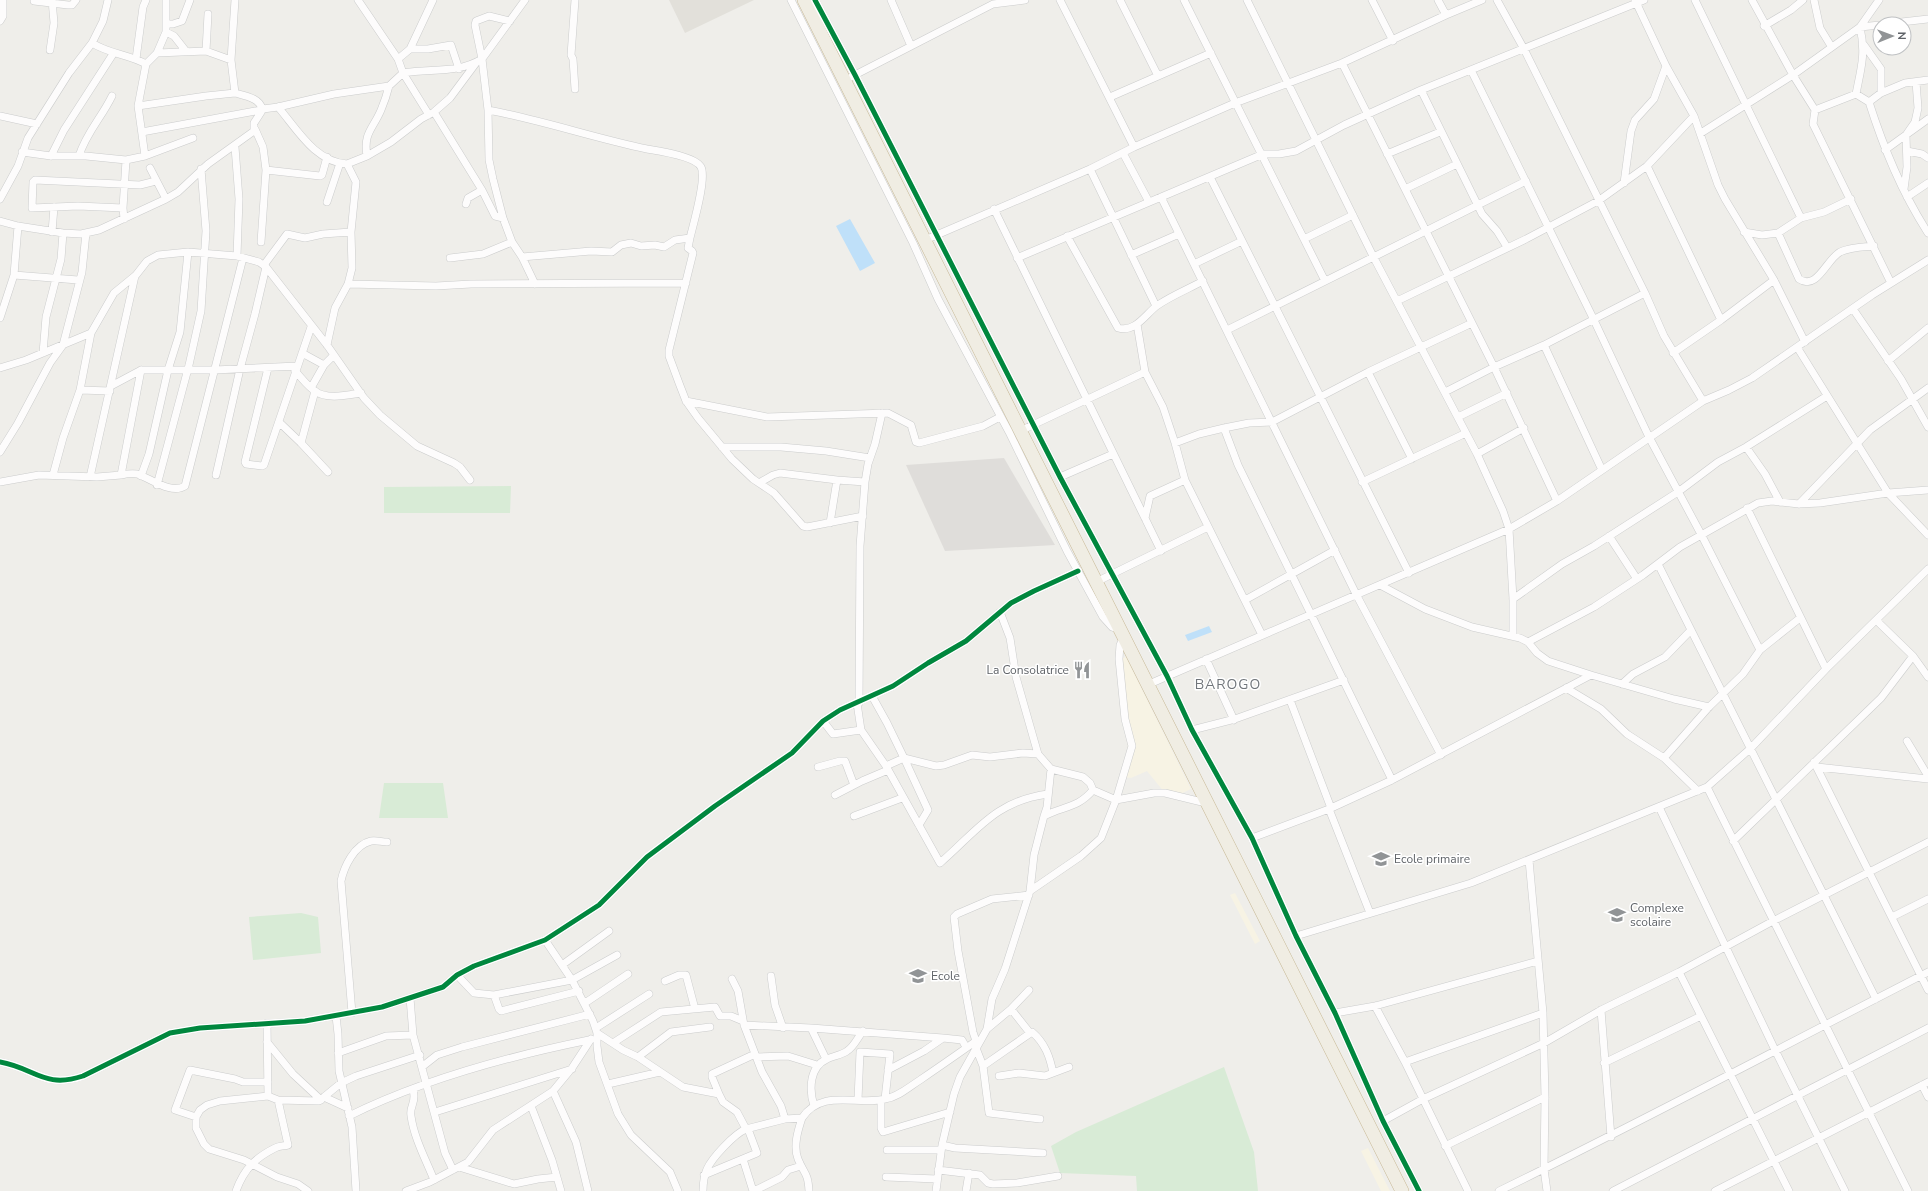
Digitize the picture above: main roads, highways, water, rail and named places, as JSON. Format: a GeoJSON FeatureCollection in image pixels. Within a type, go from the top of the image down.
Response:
{"type":"FeatureCollection","features":[{"type":"Feature","properties":{"kind":"highway"},"geometry":{"type":"LineString","coordinates":[[804,0],[850,78],[930,238],[1020,431],[1402,1191]]}},
{"type":"Feature","properties":{"kind":"water"},"geometry":{"type":"Polygon","coordinates":[[[850,219],[875,263],[860,271],[836,226],[850,219]]]}},
{"type":"Feature","properties":{"kind":"water"},"geometry":{"type":"Polygon","coordinates":[[[1209,626],[1212,632],[1188,641],[1185,635],[1209,626]]]}},
{"type":"Feature","properties":{"kind":"place","name":"La Consolatrice"},"geometry":{"type":"Point","coordinates":[1082,670]}},
{"type":"Feature","properties":{"kind":"place","name":"Ecole primaire"},"geometry":{"type":"Point","coordinates":[1381,859]}},
{"type":"Feature","properties":{"kind":"place","name":"Complexe scolaire"},"geometry":{"type":"Point","coordinates":[1617,915]}},
{"type":"Feature","properties":{"kind":"place","name":"Ecole"},"geometry":{"type":"Point","coordinates":[918,976]}},
{"type":"Feature","properties":{"kind":"district","name":"BAROGO"},"geometry":{"type":"Point","coordinates":[1228,684]}}]}
